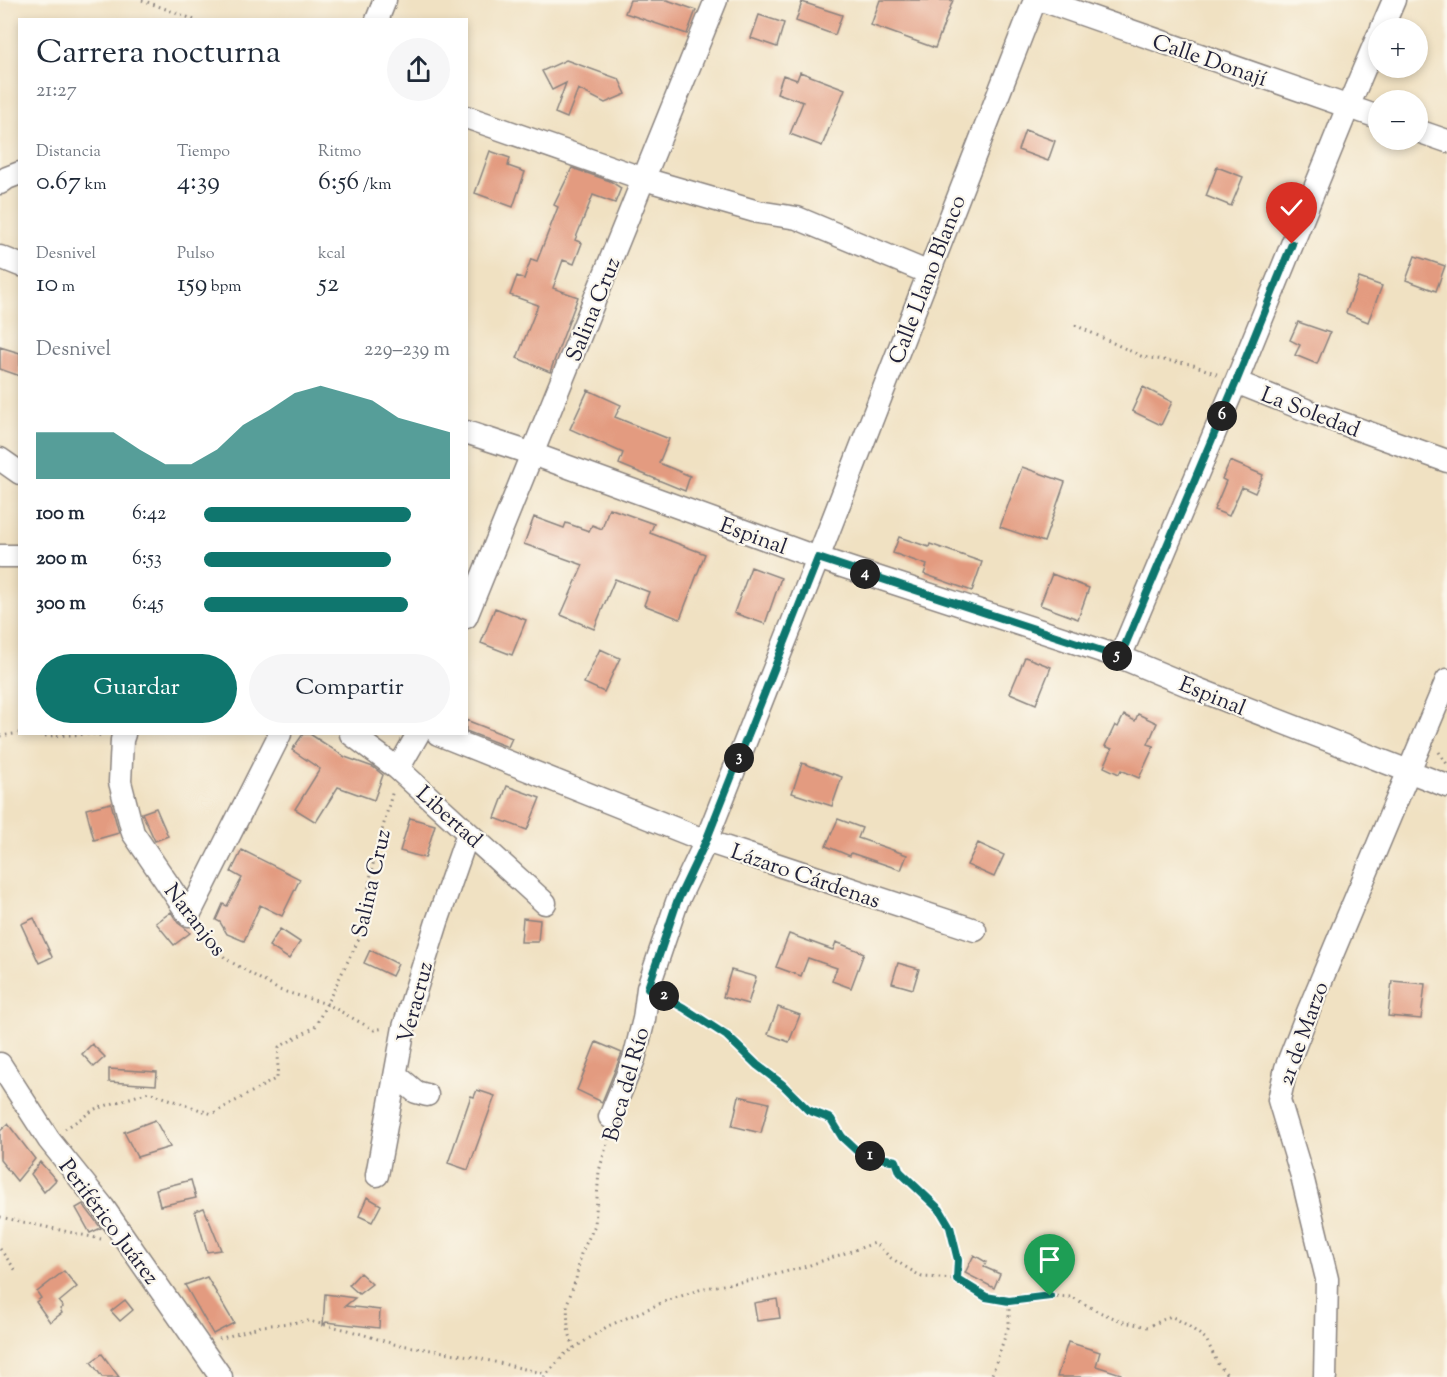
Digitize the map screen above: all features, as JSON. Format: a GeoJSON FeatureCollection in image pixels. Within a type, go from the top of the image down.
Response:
{"type":"FeatureCollection","features":[{"type":"Feature","properties":{"kind":"street"},"geometry":{"type":"LineString","coordinates":[[378,18],[385,0]]}},
{"type":"Feature","properties":{"kind":"street","name":"Salina Cruz"},"geometry":{"type":"LineString","coordinates":[[468,612],[716,0]]}},
{"type":"Feature","properties":{"kind":"street","name":"Calle Llano Blanco"},"geometry":{"type":"LineString","coordinates":[[818,558],[1035,0]]}},
{"type":"Feature","properties":{"kind":"street","name":"Calle Donají"},"geometry":{"type":"LineString","coordinates":[[1042,0],[1368,114]]}},
{"type":"Feature","properties":{"kind":"street"},"geometry":{"type":"LineString","coordinates":[[1386,18],[1394,0]]}},
{"type":"Feature","properties":{"kind":"street"},"geometry":{"type":"LineString","coordinates":[[1120,657],[1368,60]]}},
{"type":"Feature","properties":{"kind":"street"},"geometry":{"type":"LineString","coordinates":[[468,118],[644,179],[758,212],[797,218],[929,273]]}},
{"type":"Feature","properties":{"kind":"street"},"geometry":{"type":"LineString","coordinates":[[1428,134],[1447,141]]}},
{"type":"Feature","properties":{"kind":"street"},"geometry":{"type":"LineString","coordinates":[[0,183],[18,174]]}},
{"type":"Feature","properties":{"kind":"street"},"geometry":{"type":"LineString","coordinates":[[0,257],[18,264]]}},
{"type":"Feature","properties":{"kind":"street","name":"La Soledad"},"geometry":{"type":"LineString","coordinates":[[1236,382],[1316,414],[1447,461]]}},
{"type":"Feature","properties":{"kind":"street","name":"Espinal"},"geometry":{"type":"LineString","coordinates":[[468,433],[533,454],[818,558],[1120,657],[1447,786]]}},
{"type":"Feature","properties":{"kind":"street"},"geometry":{"type":"LineString","coordinates":[[0,459],[18,472]]}},
{"type":"Feature","properties":{"kind":"street"},"geometry":{"type":"LineString","coordinates":[[0,555],[18,556]]}},
{"type":"Feature","properties":{"kind":"street","name":"Boca del Río"},"geometry":{"type":"LineString","coordinates":[[610,1117],[634,1059],[644,1019],[648,988],[677,902],[706,841],[818,558]]}},
{"type":"Feature","properties":{"kind":"street","name":"21 de Marzo"},"geometry":{"type":"LineString","coordinates":[[1325,1377],[1327,1279],[1302,1176],[1279,1100],[1286,1068],[1308,1012],[1447,680]]}},
{"type":"Feature","properties":{"kind":"street"},"geometry":{"type":"LineString","coordinates":[[189,915],[279,735]]}},
{"type":"Feature","properties":{"kind":"street","name":"Libertad"},"geometry":{"type":"LineString","coordinates":[[352,735],[398,769],[545,903]]}},
{"type":"Feature","properties":{"kind":"street"},"geometry":{"type":"LineString","coordinates":[[398,769],[417,735]]}},
{"type":"Feature","properties":{"kind":"street","name":"Lázaro Cárdenas"},"geometry":{"type":"LineString","coordinates":[[441,735],[706,841],[975,930]]}},
{"type":"Feature","properties":{"kind":"street","name":"Naranjos"},"geometry":{"type":"LineString","coordinates":[[123,737],[120,782],[133,833],[189,915]]}},
{"type":"Feature","properties":{"kind":"street","name":"Veracruz"},"geometry":{"type":"LineString","coordinates":[[377,1175],[405,1027],[437,922],[468,833]]}},
{"type":"Feature","properties":{"kind":"street","name":"Periférico Juárez"},"geometry":{"type":"LineString","coordinates":[[0,1064],[49,1140],[104,1207],[221,1377]]}},
{"type":"Feature","properties":{"kind":"street"},"geometry":{"type":"LineString","coordinates":[[396,1075],[416,1092],[427,1095]]}},
{"type":"Feature","properties":{"kind":"path"},"geometry":{"type":"LineString","coordinates":[[142,0],[190,18]]}},
{"type":"Feature","properties":{"kind":"path","name":"La Soledad"},"geometry":{"type":"LineString","coordinates":[[1075,325],[1143,357],[1191,364],[1236,382]]}},
{"type":"Feature","properties":{"kind":"path"},"geometry":{"type":"LineString","coordinates":[[0,736],[18,733]]}},
{"type":"Feature","properties":{"kind":"path"},"geometry":{"type":"LineString","coordinates":[[37,735],[70,735]]}},
{"type":"Feature","properties":{"kind":"path"},"geometry":{"type":"LineString","coordinates":[[103,735],[123,737]]}},
{"type":"Feature","properties":{"kind":"path","name":"Salina Cruz"},"geometry":{"type":"LineString","coordinates":[[49,1140],[95,1109],[149,1092],[213,1114],[277,1078],[279,1047],[315,1027],[359,939],[372,868],[398,769]]}},
{"type":"Feature","properties":{"kind":"path","name":"Naranjos"},"geometry":{"type":"LineString","coordinates":[[189,915],[225,959],[279,990],[327,1004],[374,1029],[405,1027]]}},
{"type":"Feature","properties":{"kind":"path"},"geometry":{"type":"LineString","coordinates":[[648,988],[727,1036],[808,1110],[831,1119],[842,1137],[856,1150],[871,1156],[896,1161],[900,1172],[940,1210],[950,1227],[958,1260],[957,1279]]}},
{"type":"Feature","properties":{"kind":"path","name":"Boca del Río"},"geometry":{"type":"LineString","coordinates":[[574,1348],[568,1329],[567,1304],[576,1279],[581,1254],[595,1225],[599,1171],[609,1136],[610,1117]]}},
{"type":"Feature","properties":{"kind":"path"},"geometry":{"type":"LineString","coordinates":[[0,1217],[98,1237],[107,1242]]}},
{"type":"Feature","properties":{"kind":"path"},"geometry":{"type":"LineString","coordinates":[[200,1345],[262,1326],[308,1321],[394,1344],[469,1356],[546,1376],[565,1354],[608,1326],[666,1301],[705,1288],[804,1268],[875,1243],[891,1258],[922,1277],[957,1279],[986,1297],[1009,1301],[1050,1296],[1072,1297],[1124,1322],[1148,1327],[1171,1316],[1206,1339],[1218,1364],[1229,1377]]}},
{"type":"Feature","properties":{"kind":"path"},"geometry":{"type":"LineString","coordinates":[[0,1249],[17,1272]]}},
{"type":"Feature","properties":{"kind":"path"},"geometry":{"type":"LineString","coordinates":[[991,1377],[1009,1325],[1009,1301]]}},
{"type":"Feature","properties":{"kind":"building"},"geometry":{"type":"Polygon","coordinates":[[[630,0],[667,0],[696,10],[687,34],[625,13],[630,0]]]}},
{"type":"Feature","properties":{"kind":"building"},"geometry":{"type":"Polygon","coordinates":[[[880,0],[953,0],[935,48],[871,25],[880,0]]]}},
{"type":"Feature","properties":{"kind":"building"},"geometry":{"type":"Polygon","coordinates":[[[802,2],[842,15],[835,35],[796,21],[802,2]]]}},
{"type":"Feature","properties":{"kind":"building"},"geometry":{"type":"Polygon","coordinates":[[[759,15],[784,23],[777,47],[751,38],[759,15]]]}},
{"type":"Feature","properties":{"kind":"building"},"geometry":{"type":"Polygon","coordinates":[[[566,60],[619,79],[626,94],[605,103],[578,89],[567,118],[555,113],[566,83],[552,90],[542,71],[566,60]]]}},
{"type":"Feature","properties":{"kind":"building"},"geometry":{"type":"Polygon","coordinates":[[[800,72],[845,89],[822,146],[790,134],[803,102],[777,93],[783,75],[797,80],[800,72]]]}},
{"type":"Feature","properties":{"kind":"building"},"geometry":{"type":"Polygon","coordinates":[[[1025,130],[1055,141],[1048,161],[1018,150],[1025,130]]]}},
{"type":"Feature","properties":{"kind":"building"},"geometry":{"type":"Polygon","coordinates":[[[490,151],[510,158],[508,166],[525,172],[513,207],[475,193],[490,151]]]}},
{"type":"Feature","properties":{"kind":"building"},"geometry":{"type":"Polygon","coordinates":[[[1217,167],[1243,177],[1231,206],[1206,196],[1217,167]]]}},
{"type":"Feature","properties":{"kind":"building"},"geometry":{"type":"Polygon","coordinates":[[[572,168],[610,181],[621,188],[615,203],[593,195],[575,240],[582,243],[574,264],[563,260],[553,288],[578,297],[550,372],[517,358],[538,305],[510,295],[517,276],[524,279],[531,259],[537,261],[558,207],[554,205],[572,168]]]}},
{"type":"Feature","properties":{"kind":"building"},"geometry":{"type":"Polygon","coordinates":[[[1415,256],[1445,266],[1436,291],[1406,280],[1415,256]]]}},
{"type":"Feature","properties":{"kind":"building"},"geometry":{"type":"Polygon","coordinates":[[[1359,278],[1382,286],[1368,322],[1346,313],[1359,278]]]}},
{"type":"Feature","properties":{"kind":"building"},"geometry":{"type":"Polygon","coordinates":[[[1298,322],[1330,333],[1317,364],[1295,355],[1300,345],[1290,340],[1298,322]]]}},
{"type":"Feature","properties":{"kind":"building"},"geometry":{"type":"Polygon","coordinates":[[[0,347],[18,352],[18,375],[0,369],[0,347]]]}},
{"type":"Feature","properties":{"kind":"building"},"geometry":{"type":"Polygon","coordinates":[[[1143,387],[1172,402],[1161,425],[1132,411],[1143,387]]]}},
{"type":"Feature","properties":{"kind":"building"},"geometry":{"type":"Polygon","coordinates":[[[588,390],[621,405],[615,417],[669,439],[659,463],[690,476],[685,491],[619,464],[623,453],[570,429],[588,390]]]}},
{"type":"Feature","properties":{"kind":"building"},"geometry":{"type":"Polygon","coordinates":[[[1230,461],[1263,475],[1255,493],[1242,487],[1229,516],[1214,510],[1226,481],[1222,479],[1230,461]]]}},
{"type":"Feature","properties":{"kind":"building"},"geometry":{"type":"Polygon","coordinates":[[[1022,467],[1065,482],[1044,542],[1000,527],[1022,467]]]}},
{"type":"Feature","properties":{"kind":"building"},"geometry":{"type":"Polygon","coordinates":[[[609,508],[654,524],[650,533],[705,554],[680,619],[644,605],[649,592],[615,579],[594,629],[561,615],[583,565],[524,544],[534,517],[564,528],[566,523],[589,531],[592,525],[602,529],[609,508]]]}},
{"type":"Feature","properties":{"kind":"building"},"geometry":{"type":"Polygon","coordinates":[[[899,537],[929,547],[930,544],[982,562],[972,591],[924,574],[927,565],[893,553],[899,537]]]}},
{"type":"Feature","properties":{"kind":"building"},"geometry":{"type":"Polygon","coordinates":[[[751,567],[781,578],[765,624],[734,613],[751,567]]]}},
{"type":"Feature","properties":{"kind":"building"},"geometry":{"type":"Polygon","coordinates":[[[1052,574],[1089,588],[1078,619],[1040,605],[1052,574]]]}},
{"type":"Feature","properties":{"kind":"building"},"geometry":{"type":"Polygon","coordinates":[[[495,608],[526,620],[512,655],[481,643],[495,608]]]}},
{"type":"Feature","properties":{"kind":"building"},"geometry":{"type":"Polygon","coordinates":[[[600,649],[620,658],[604,692],[584,683],[600,649]]]}},
{"type":"Feature","properties":{"kind":"building"},"geometry":{"type":"Polygon","coordinates":[[[1025,657],[1051,667],[1036,704],[1010,693],[1025,657]]]}},
{"type":"Feature","properties":{"kind":"building"},"geometry":{"type":"Polygon","coordinates":[[[1138,714],[1157,723],[1148,744],[1154,746],[1139,778],[1121,770],[1119,774],[1104,767],[1112,749],[1105,746],[1115,725],[1118,727],[1124,715],[1135,721],[1138,714]]]}},
{"type":"Feature","properties":{"kind":"building"},"geometry":{"type":"Polygon","coordinates":[[[468,721],[512,738],[508,747],[468,732],[468,721]]]}},
{"type":"Feature","properties":{"kind":"building"},"geometry":{"type":"Polygon","coordinates":[[[302,735],[312,735],[345,757],[373,767],[383,775],[374,800],[338,787],[316,822],[295,809],[320,769],[292,750],[302,735]]]}},
{"type":"Feature","properties":{"kind":"building"},"geometry":{"type":"Polygon","coordinates":[[[802,763],[842,777],[832,806],[792,793],[802,763]]]}},
{"type":"Feature","properties":{"kind":"building"},"geometry":{"type":"Polygon","coordinates":[[[507,786],[540,798],[527,830],[495,818],[507,786]]]}},
{"type":"Feature","properties":{"kind":"building"},"geometry":{"type":"Polygon","coordinates":[[[111,803],[119,833],[94,840],[86,809],[111,803]]]}},
{"type":"Feature","properties":{"kind":"building"},"geometry":{"type":"Polygon","coordinates":[[[156,808],[168,836],[155,841],[142,813],[156,808]]]}},
{"type":"Feature","properties":{"kind":"building"},"geometry":{"type":"Polygon","coordinates":[[[410,818],[435,825],[425,858],[400,851],[410,818]]]}},
{"type":"Feature","properties":{"kind":"building"},"geometry":{"type":"Polygon","coordinates":[[[838,819],[862,828],[858,838],[907,855],[901,870],[851,853],[850,856],[826,846],[838,819]]]}},
{"type":"Feature","properties":{"kind":"building"},"geometry":{"type":"Polygon","coordinates":[[[978,843],[1004,855],[994,877],[967,865],[978,843]]]}},
{"type":"Feature","properties":{"kind":"building"},"geometry":{"type":"Polygon","coordinates":[[[242,850],[300,879],[282,916],[260,905],[244,941],[227,934],[220,922],[216,920],[223,904],[227,906],[242,878],[231,872],[242,850]]]}},
{"type":"Feature","properties":{"kind":"building"},"geometry":{"type":"Polygon","coordinates":[[[171,912],[178,923],[190,933],[174,945],[156,923],[171,912]]]}},
{"type":"Feature","properties":{"kind":"building"},"geometry":{"type":"Polygon","coordinates":[[[34,918],[52,957],[39,963],[21,924],[34,918]]]}},
{"type":"Feature","properties":{"kind":"building"},"geometry":{"type":"Polygon","coordinates":[[[523,918],[540,920],[538,942],[521,942],[523,918]]]}},
{"type":"Feature","properties":{"kind":"building"},"geometry":{"type":"Polygon","coordinates":[[[280,929],[300,942],[289,959],[269,946],[280,929]]]}},
{"type":"Feature","properties":{"kind":"building"},"geometry":{"type":"Polygon","coordinates":[[[789,934],[833,950],[836,942],[864,953],[851,988],[832,981],[837,968],[808,958],[801,976],[776,967],[789,934]]]}},
{"type":"Feature","properties":{"kind":"building"},"geometry":{"type":"Polygon","coordinates":[[[370,950],[398,964],[392,976],[364,963],[370,950]]]}},
{"type":"Feature","properties":{"kind":"building"},"geometry":{"type":"Polygon","coordinates":[[[898,963],[919,969],[913,989],[892,983],[898,963]]]}},
{"type":"Feature","properties":{"kind":"building"},"geometry":{"type":"Polygon","coordinates":[[[731,970],[756,977],[748,1004],[723,997],[731,970]]]}},
{"type":"Feature","properties":{"kind":"building"},"geometry":{"type":"Polygon","coordinates":[[[1392,981],[1425,984],[1421,1019],[1388,1016],[1392,981]]]}},
{"type":"Feature","properties":{"kind":"building"},"geometry":{"type":"Polygon","coordinates":[[[778,1007],[800,1015],[789,1042],[768,1034],[778,1007]]]}},
{"type":"Feature","properties":{"kind":"building"},"geometry":{"type":"Polygon","coordinates":[[[596,1042],[622,1053],[602,1102],[577,1090],[596,1042]]]}},
{"type":"Feature","properties":{"kind":"building"},"geometry":{"type":"Polygon","coordinates":[[[92,1044],[105,1057],[94,1067],[82,1054],[92,1044]]]}},
{"type":"Feature","properties":{"kind":"building"},"geometry":{"type":"Polygon","coordinates":[[[109,1069],[157,1072],[156,1085],[109,1082],[109,1069]]]}},
{"type":"Feature","properties":{"kind":"building"},"geometry":{"type":"Polygon","coordinates":[[[477,1090],[495,1096],[468,1170],[448,1163],[471,1096],[474,1097],[477,1090]]]}},
{"type":"Feature","properties":{"kind":"building"},"geometry":{"type":"Polygon","coordinates":[[[739,1096],[769,1103],[761,1133],[732,1126],[739,1096]]]}},
{"type":"Feature","properties":{"kind":"building"},"geometry":{"type":"Polygon","coordinates":[[[155,1120],[170,1147],[137,1157],[124,1132],[155,1120]]]}},
{"type":"Feature","properties":{"kind":"building"},"geometry":{"type":"Polygon","coordinates":[[[8,1124],[35,1159],[17,1181],[0,1160],[0,1131],[8,1124]]]}},
{"type":"Feature","properties":{"kind":"building"},"geometry":{"type":"Polygon","coordinates":[[[40,1162],[56,1180],[44,1192],[31,1174],[40,1162]]]}},
{"type":"Feature","properties":{"kind":"building"},"geometry":{"type":"Polygon","coordinates":[[[191,1180],[196,1198],[160,1206],[156,1189],[191,1180]]]}},
{"type":"Feature","properties":{"kind":"building"},"geometry":{"type":"Polygon","coordinates":[[[367,1197],[381,1205],[372,1222],[359,1216],[367,1197]]]}},
{"type":"Feature","properties":{"kind":"building"},"geometry":{"type":"Polygon","coordinates":[[[83,1204],[101,1228],[90,1233],[76,1208],[83,1204]]]}},
{"type":"Feature","properties":{"kind":"building"},"geometry":{"type":"Polygon","coordinates":[[[204,1208],[221,1250],[207,1252],[195,1211],[204,1208]]]}},
{"type":"Feature","properties":{"kind":"building"},"geometry":{"type":"Polygon","coordinates":[[[974,1255],[986,1262],[984,1267],[1000,1274],[994,1288],[965,1273],[974,1255]]]}},
{"type":"Feature","properties":{"kind":"building"},"geometry":{"type":"Polygon","coordinates":[[[64,1271],[77,1287],[59,1302],[63,1307],[60,1309],[62,1313],[50,1322],[36,1302],[41,1298],[37,1292],[64,1271]]]}},
{"type":"Feature","properties":{"kind":"building"},"geometry":{"type":"Polygon","coordinates":[[[360,1273],[372,1284],[359,1294],[349,1285],[360,1273]]]}},
{"type":"Feature","properties":{"kind":"building"},"geometry":{"type":"Polygon","coordinates":[[[207,1277],[234,1323],[213,1334],[185,1285],[207,1277]]]}},
{"type":"Feature","properties":{"kind":"building"},"geometry":{"type":"Polygon","coordinates":[[[325,1294],[355,1298],[345,1306],[380,1310],[379,1328],[326,1322],[323,1325],[325,1294]]]}},
{"type":"Feature","properties":{"kind":"building"},"geometry":{"type":"Polygon","coordinates":[[[777,1299],[780,1318],[757,1321],[754,1303],[777,1299]]]}},
{"type":"Feature","properties":{"kind":"building"},"geometry":{"type":"Polygon","coordinates":[[[125,1300],[133,1310],[120,1321],[111,1311],[125,1300]]]}},
{"type":"Feature","properties":{"kind":"building"},"geometry":{"type":"Polygon","coordinates":[[[1068,1342],[1100,1352],[1096,1366],[1121,1374],[1121,1377],[1057,1377],[1068,1342]]]}},
{"type":"Feature","properties":{"kind":"building"},"geometry":{"type":"Polygon","coordinates":[[[102,1354],[119,1377],[102,1377],[91,1362],[102,1354]]]}},
{"type":"Feature","properties":{"kind":"route"},"geometry":{"type":"LineString","coordinates":[[1050,1296],[1009,1301],[986,1297],[957,1279],[958,1260],[950,1227],[940,1210],[900,1172],[896,1161],[871,1156],[856,1150],[842,1137],[831,1119],[808,1110],[727,1036],[648,988],[677,902],[706,841],[818,558],[1120,657],[1292,244]]}}]}
